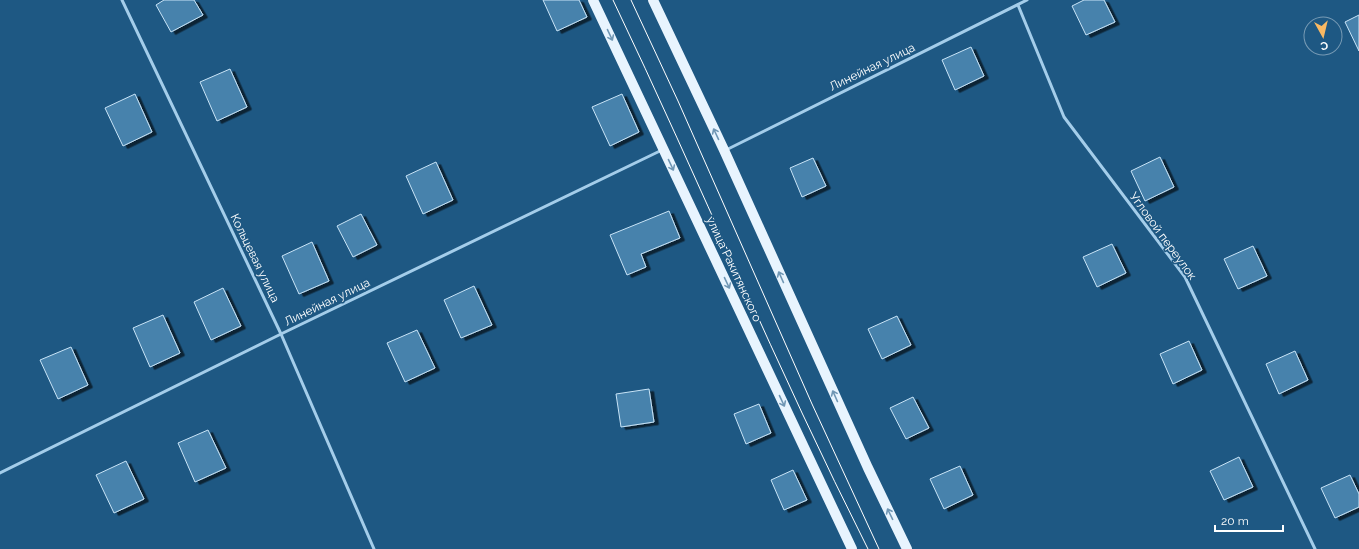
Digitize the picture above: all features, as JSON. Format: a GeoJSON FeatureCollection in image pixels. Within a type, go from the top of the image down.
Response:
{"type":"FeatureCollection","features":[{"type":"Feature","properties":{"kind":"main road","name":"улица Ракитянского"},"geometry":{"type":"LineString","coordinates":[[593,0],[852,549]]}},
{"type":"Feature","properties":{"kind":"main road"},"geometry":{"type":"LineString","coordinates":[[653,0],[724,150],[906,549]]}},
{"type":"Feature","properties":{"kind":"lane","name":"Кольцевая улица"},"geometry":{"type":"LineString","coordinates":[[122,0],[281,334],[374,549]]}},
{"type":"Feature","properties":{"kind":"lane","name":"Линейная улица"},"geometry":{"type":"LineString","coordinates":[[724,150],[1027,0]]}},
{"type":"Feature","properties":{"kind":"lane","name":"Угловой переулок"},"geometry":{"type":"LineString","coordinates":[[1018,5],[1064,117],[1185,277],[1315,549]]}},
{"type":"Feature","properties":{"kind":"lane","name":"Линейная улица"},"geometry":{"type":"LineString","coordinates":[[0,473],[281,334],[664,150]]}},
{"type":"Feature","properties":{"kind":"building"},"geometry":{"type":"Polygon","coordinates":[[[164,0],[194,0],[203,15],[171,32],[156,5],[164,0]]]}},
{"type":"Feature","properties":{"kind":"building"},"geometry":{"type":"Polygon","coordinates":[[[543,0],[579,0],[587,17],[557,31],[543,0]]]}},
{"type":"Feature","properties":{"kind":"building"},"geometry":{"type":"Polygon","coordinates":[[[1084,0],[1104,0],[1115,22],[1086,35],[1072,6],[1084,0]]]}},
{"type":"Feature","properties":{"kind":"building"},"geometry":{"type":"Polygon","coordinates":[[[1359,15],[1359,51],[1345,22],[1359,15]]]}},
{"type":"Feature","properties":{"kind":"building"},"geometry":{"type":"Polygon","coordinates":[[[971,47],[984,76],[955,90],[942,60],[971,47]]]}},
{"type":"Feature","properties":{"kind":"building"},"geometry":{"type":"Polygon","coordinates":[[[230,69],[247,107],[217,121],[200,82],[230,69]]]}},
{"type":"Feature","properties":{"kind":"building"},"geometry":{"type":"Polygon","coordinates":[[[135,94],[152,132],[123,146],[105,108],[135,94]]]}},
{"type":"Feature","properties":{"kind":"building"},"geometry":{"type":"Polygon","coordinates":[[[622,94],[639,132],[610,146],[592,107],[622,94]]]}},
{"type":"Feature","properties":{"kind":"building"},"geometry":{"type":"Polygon","coordinates":[[[1160,157],[1174,187],[1145,201],[1131,171],[1160,157]]]}},
{"type":"Feature","properties":{"kind":"building"},"geometry":{"type":"Polygon","coordinates":[[[813,158],[826,186],[802,197],[790,168],[813,158]]]}},
{"type":"Feature","properties":{"kind":"building"},"geometry":{"type":"Polygon","coordinates":[[[436,162],[453,200],[423,214],[406,176],[436,162]]]}},
{"type":"Feature","properties":{"kind":"building"},"geometry":{"type":"Polygon","coordinates":[[[669,211],[680,238],[641,254],[646,267],[627,275],[610,235],[669,211]]]}},
{"type":"Feature","properties":{"kind":"building"},"geometry":{"type":"Polygon","coordinates":[[[361,214],[377,245],[353,257],[337,226],[361,214]]]}},
{"type":"Feature","properties":{"kind":"building"},"geometry":{"type":"Polygon","coordinates":[[[312,242],[329,281],[299,294],[282,256],[312,242]]]}},
{"type":"Feature","properties":{"kind":"building"},"geometry":{"type":"Polygon","coordinates":[[[1112,244],[1126,273],[1097,287],[1083,257],[1112,244]]]}},
{"type":"Feature","properties":{"kind":"building"},"geometry":{"type":"Polygon","coordinates":[[[1253,246],[1267,276],[1238,289],[1224,259],[1253,246]]]}},
{"type":"Feature","properties":{"kind":"building"},"geometry":{"type":"Polygon","coordinates":[[[474,286],[492,325],[461,338],[444,300],[474,286]]]}},
{"type":"Feature","properties":{"kind":"building"},"geometry":{"type":"Polygon","coordinates":[[[223,288],[241,326],[211,340],[194,302],[223,288]]]}},
{"type":"Feature","properties":{"kind":"building"},"geometry":{"type":"Polygon","coordinates":[[[163,315],[180,353],[150,367],[133,328],[163,315]]]}},
{"type":"Feature","properties":{"kind":"building"},"geometry":{"type":"Polygon","coordinates":[[[897,316],[911,345],[882,359],[868,329],[897,316]]]}},
{"type":"Feature","properties":{"kind":"building"},"geometry":{"type":"Polygon","coordinates":[[[417,330],[435,368],[405,382],[387,343],[417,330]]]}},
{"type":"Feature","properties":{"kind":"building"},"geometry":{"type":"Polygon","coordinates":[[[1189,341],[1202,370],[1173,384],[1160,354],[1189,341]]]}},
{"type":"Feature","properties":{"kind":"building"},"geometry":{"type":"Polygon","coordinates":[[[71,347],[88,385],[58,399],[40,360],[71,347]]]}},
{"type":"Feature","properties":{"kind":"building"},"geometry":{"type":"Polygon","coordinates":[[[1295,351],[1308,380],[1279,394],[1266,364],[1295,351]]]}},
{"type":"Feature","properties":{"kind":"building"},"geometry":{"type":"Polygon","coordinates":[[[649,389],[654,422],[621,427],[616,394],[649,389]]]}},
{"type":"Feature","properties":{"kind":"building"},"geometry":{"type":"Polygon","coordinates":[[[913,397],[929,428],[906,439],[890,408],[913,397]]]}},
{"type":"Feature","properties":{"kind":"building"},"geometry":{"type":"Polygon","coordinates":[[[759,404],[771,433],[746,444],[734,414],[759,404]]]}},
{"type":"Feature","properties":{"kind":"building"},"geometry":{"type":"Polygon","coordinates":[[[208,430],[226,468],[195,482],[178,443],[208,430]]]}},
{"type":"Feature","properties":{"kind":"building"},"geometry":{"type":"Polygon","coordinates":[[[1239,457],[1253,487],[1224,500],[1210,471],[1239,457]]]}},
{"type":"Feature","properties":{"kind":"building"},"geometry":{"type":"Polygon","coordinates":[[[126,461],[144,499],[114,513],[96,475],[126,461]]]}},
{"type":"Feature","properties":{"kind":"building"},"geometry":{"type":"Polygon","coordinates":[[[960,466],[973,495],[944,509],[930,479],[960,466]]]}},
{"type":"Feature","properties":{"kind":"building"},"geometry":{"type":"Polygon","coordinates":[[[793,470],[807,500],[784,510],[771,480],[793,470]]]}},
{"type":"Feature","properties":{"kind":"building"},"geometry":{"type":"Polygon","coordinates":[[[1350,475],[1359,494],[1359,507],[1335,518],[1321,488],[1350,475]]]}},
{"type":"Feature","properties":{"kind":"tram line"},"geometry":{"type":"LineString","coordinates":[[613,0],[802,413],[868,549]]}},
{"type":"Feature","properties":{"kind":"tram line"},"geometry":{"type":"LineString","coordinates":[[631,0],[678,101],[812,404],[879,549]]}}]}
